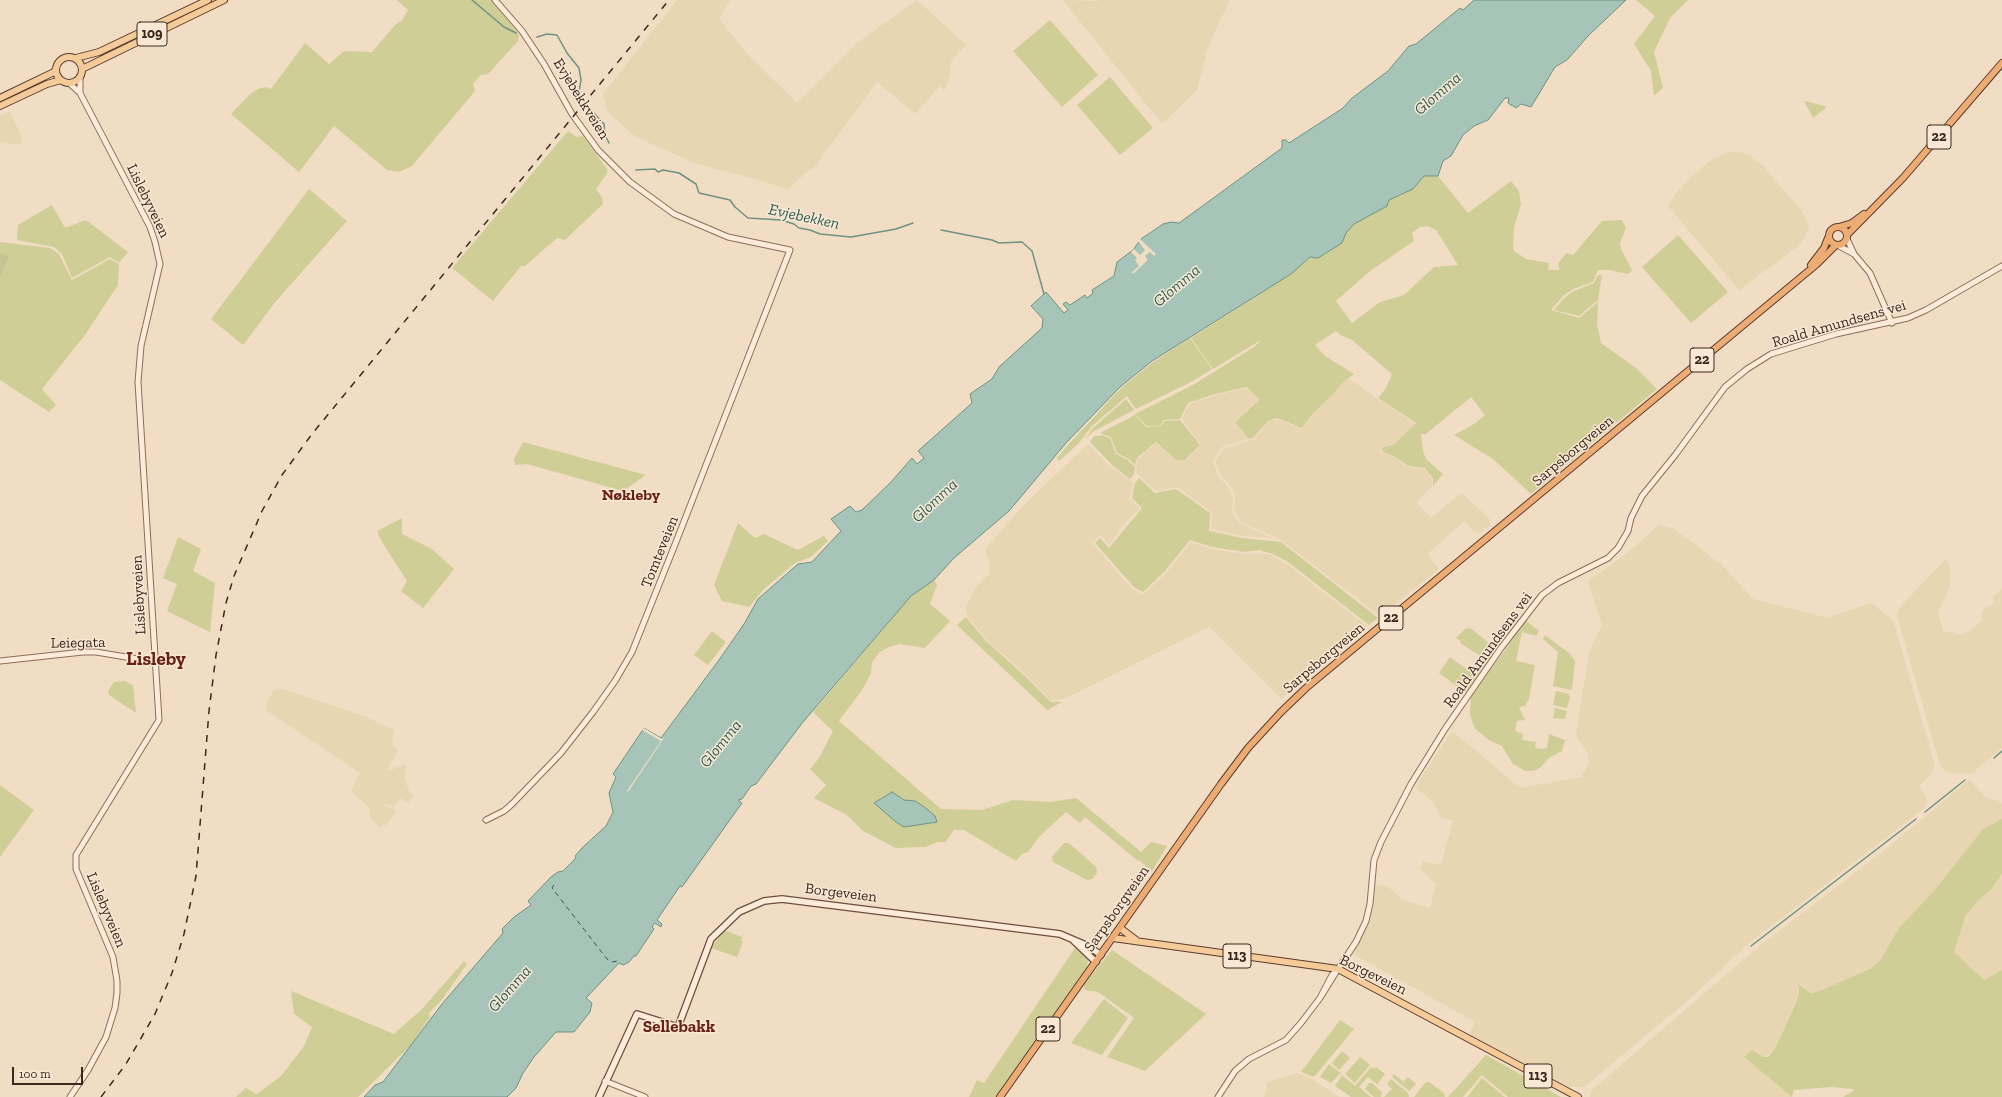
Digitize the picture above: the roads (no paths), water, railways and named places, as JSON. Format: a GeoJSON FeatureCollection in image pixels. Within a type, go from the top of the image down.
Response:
{"type":"FeatureCollection","features":[{"type":"Feature","properties":{"kind":"highway","name":"22"},"geometry":{"type":"LineString","coordinates":[[1837,246],[1847,237],[1872,208],[1903,178],[2002,63]]}},
{"type":"Feature","properties":{"kind":"highway","name":"22"},"geometry":{"type":"LineString","coordinates":[[1828,238],[1832,229],[1852,223],[1872,208]]}},
{"type":"Feature","properties":{"kind":"highway"},"geometry":{"type":"LineString","coordinates":[[1839,227],[1844,230],[1847,237]]}},
{"type":"Feature","properties":{"kind":"highway"},"geometry":{"type":"LineString","coordinates":[[1828,238],[1830,242],[1837,246]]}},
{"type":"Feature","properties":{"kind":"highway","name":"Sarpsborgveien"},"geometry":{"type":"LineString","coordinates":[[1806,273],[1824,248],[1828,238]]}},
{"type":"Feature","properties":{"kind":"highway","name":"Sarpsborgveien"},"geometry":{"type":"LineString","coordinates":[[1000,1097],[1238,761],[1281,712],[1306,688],[1837,246]]}},
{"type":"Feature","properties":{"kind":"main road","name":"109"},"geometry":{"type":"LineString","coordinates":[[0,98],[54,72],[61,60],[66,57],[76,58],[99,52],[208,0]]}},
{"type":"Feature","properties":{"kind":"main road","name":"109"},"geometry":{"type":"LineString","coordinates":[[82,68],[224,0]]}},
{"type":"Feature","properties":{"kind":"main road"},"geometry":{"type":"LineString","coordinates":[[56,69],[61,80],[69,83],[75,81],[80,77],[82,68],[76,58]]}},
{"type":"Feature","properties":{"kind":"main road"},"geometry":{"type":"LineString","coordinates":[[0,106],[47,84],[61,80]]}},
{"type":"Feature","properties":{"kind":"main road","name":"Borgeveien"},"geometry":{"type":"LineString","coordinates":[[605,1081],[637,1014],[678,1027],[711,939],[739,912],[764,901],[782,899],[1056,934],[1073,939],[1101,955]]}},
{"type":"Feature","properties":{"kind":"main road","name":"Borgeveien"},"geometry":{"type":"LineString","coordinates":[[1120,928],[1136,940]]}},
{"type":"Feature","properties":{"kind":"main road","name":"Borgeveien"},"geometry":{"type":"LineString","coordinates":[[1113,938],[1338,969],[1578,1097]]}},
{"type":"Feature","properties":{"kind":"main road","name":"Borgeveien"},"geometry":{"type":"LineString","coordinates":[[1073,939],[1096,962]]}},
{"type":"Feature","properties":{"kind":"main road"},"geometry":{"type":"LineString","coordinates":[[599,1097],[605,1081]]}},
{"type":"Feature","properties":{"kind":"street","name":"Evjebekkveien"},"geometry":{"type":"LineString","coordinates":[[495,0],[522,31],[544,64],[572,114],[598,150],[630,182],[674,214],[728,237],[790,250]]}},
{"type":"Feature","properties":{"kind":"street","name":"Lislebyveien"},"geometry":{"type":"LineString","coordinates":[[80,77],[80,93]]}},
{"type":"Feature","properties":{"kind":"street","name":"Lislebyveien"},"geometry":{"type":"LineString","coordinates":[[69,83],[80,93],[150,227],[160,258],[160,264],[141,346],[138,369],[159,720],[76,855],[76,869],[113,957],[117,993],[115,1008],[106,1037],[88,1070],[70,1097]]}},
{"type":"Feature","properties":{"kind":"street"},"geometry":{"type":"LineString","coordinates":[[1847,237],[1854,254],[1870,273],[1892,323]]}},
{"type":"Feature","properties":{"kind":"street"},"geometry":{"type":"LineString","coordinates":[[1837,246],[1854,254]]}},
{"type":"Feature","properties":{"kind":"street","name":"Tomteveien"},"geometry":{"type":"LineString","coordinates":[[486,820],[499,814],[512,804],[561,753],[594,712],[632,652],[790,250]]}},
{"type":"Feature","properties":{"kind":"street","name":"Roald Amundsens vei"},"geometry":{"type":"LineString","coordinates":[[1218,1097],[1231,1076],[1242,1064],[1258,1053],[1286,1040],[1320,998],[1332,975],[1338,969],[1356,942],[1366,921],[1370,904],[1374,860],[1397,808],[1450,723],[1533,605],[1551,587],[1602,561],[1618,548],[1628,531],[1636,505],[1647,488],[1676,454],[1725,387],[1742,372],[1759,361],[1783,350],[1836,334],[1892,323],[1926,310],[2002,266]]}},
{"type":"Feature","properties":{"kind":"street","name":"Leiegata"},"geometry":{"type":"LineString","coordinates":[[0,661],[83,652],[156,662]]}},
{"type":"Feature","properties":{"kind":"street"},"geometry":{"type":"LineString","coordinates":[[605,1081],[645,1097]]}},
{"type":"Feature","properties":{"kind":"water","name":"Glomma"},"geometry":{"type":"Polygon","coordinates":[[[1474,0],[1626,0],[1589,35],[1567,60],[1555,67],[1531,107],[1521,104],[1516,108],[1508,103],[1509,98],[1505,98],[1488,120],[1474,126],[1463,135],[1451,156],[1443,161],[1438,176],[1424,176],[1413,189],[1389,200],[1387,206],[1354,224],[1346,233],[1342,243],[1318,258],[1310,257],[1291,274],[1152,361],[1120,387],[1066,443],[1009,511],[954,558],[934,580],[911,596],[803,722],[756,784],[751,786],[742,799],[738,800],[742,803],[682,887],[680,886],[657,920],[662,924],[661,927],[655,923],[652,927],[654,929],[636,956],[623,965],[619,963],[586,998],[592,1003],[590,1012],[574,1032],[556,1032],[534,1057],[523,1073],[516,1088],[507,1097],[364,1097],[375,1085],[383,1082],[442,1004],[503,933],[502,929],[514,917],[531,905],[528,901],[551,877],[558,872],[563,871],[576,858],[575,856],[583,847],[606,826],[613,812],[609,793],[616,777],[613,774],[644,728],[661,738],[719,660],[744,624],[758,599],[798,564],[812,562],[841,531],[831,519],[850,506],[856,512],[862,510],[891,482],[912,458],[917,464],[924,458],[918,451],[972,403],[970,394],[992,379],[999,367],[1042,328],[1043,319],[1031,306],[1046,292],[1064,313],[1068,310],[1063,304],[1066,302],[1070,305],[1085,295],[1087,298],[1093,293],[1092,290],[1114,276],[1117,262],[1133,250],[1141,239],[1163,224],[1171,222],[1179,223],[1282,148],[1282,140],[1286,140],[1289,143],[1343,108],[1352,98],[1388,71],[1409,46],[1416,44],[1460,8],[1463,10],[1474,0]]]}},
{"type":"Feature","properties":{"kind":"water"},"geometry":{"type":"Polygon","coordinates":[[[892,792],[904,800],[915,801],[923,806],[935,816],[937,822],[904,827],[896,822],[874,803],[892,792]]]}},
{"type":"Feature","properties":{"kind":"waterway"},"geometry":{"type":"LineString","coordinates":[[472,0],[504,27],[516,33]]}},
{"type":"Feature","properties":{"kind":"waterway"},"geometry":{"type":"LineString","coordinates":[[537,37],[547,34],[557,35],[567,53],[579,68],[581,80],[579,92]]}},
{"type":"Feature","properties":{"kind":"waterway","name":"Evjebekken"},"geometry":{"type":"LineString","coordinates":[[590,109],[604,124],[605,135],[609,143]]}},
{"type":"Feature","properties":{"kind":"waterway","name":"Evjebekken"},"geometry":{"type":"LineString","coordinates":[[636,170],[655,169],[658,172],[663,170],[679,173],[696,184],[699,193],[730,200],[735,207],[748,218],[781,220],[794,224],[799,228],[820,234],[851,237],[896,229],[913,223]]}},
{"type":"Feature","properties":{"kind":"waterway","name":"Evjebekken"},"geometry":{"type":"LineString","coordinates":[[941,230],[992,240],[999,243],[1022,242],[1032,251],[1044,294]]}},
{"type":"Feature","properties":{"kind":"waterway"},"geometry":{"type":"LineString","coordinates":[[1994,758],[2002,751]]}},
{"type":"Feature","properties":{"kind":"waterway"},"geometry":{"type":"LineString","coordinates":[[1925,812],[1965,780]]}},
{"type":"Feature","properties":{"kind":"waterway"},"geometry":{"type":"LineString","coordinates":[[1751,946],[1916,819]]}},
{"type":"Feature","properties":{"kind":"railway"},"geometry":{"type":"LineString","coordinates":[[101,1097],[126,1064],[155,1014],[172,973],[184,934],[196,876],[209,711],[216,655],[226,603],[234,576],[262,511],[282,475],[312,434],[669,0]]}},
{"type":"Feature","properties":{"kind":"district","name":"Nøkleby"},"geometry":{"type":"Point","coordinates":[631,495]}},
{"type":"Feature","properties":{"kind":"district","name":"Lisleby"},"geometry":{"type":"Point","coordinates":[156,660]}},
{"type":"Feature","properties":{"kind":"district","name":"Sellebakk"},"geometry":{"type":"Point","coordinates":[679,1027]}}]}
